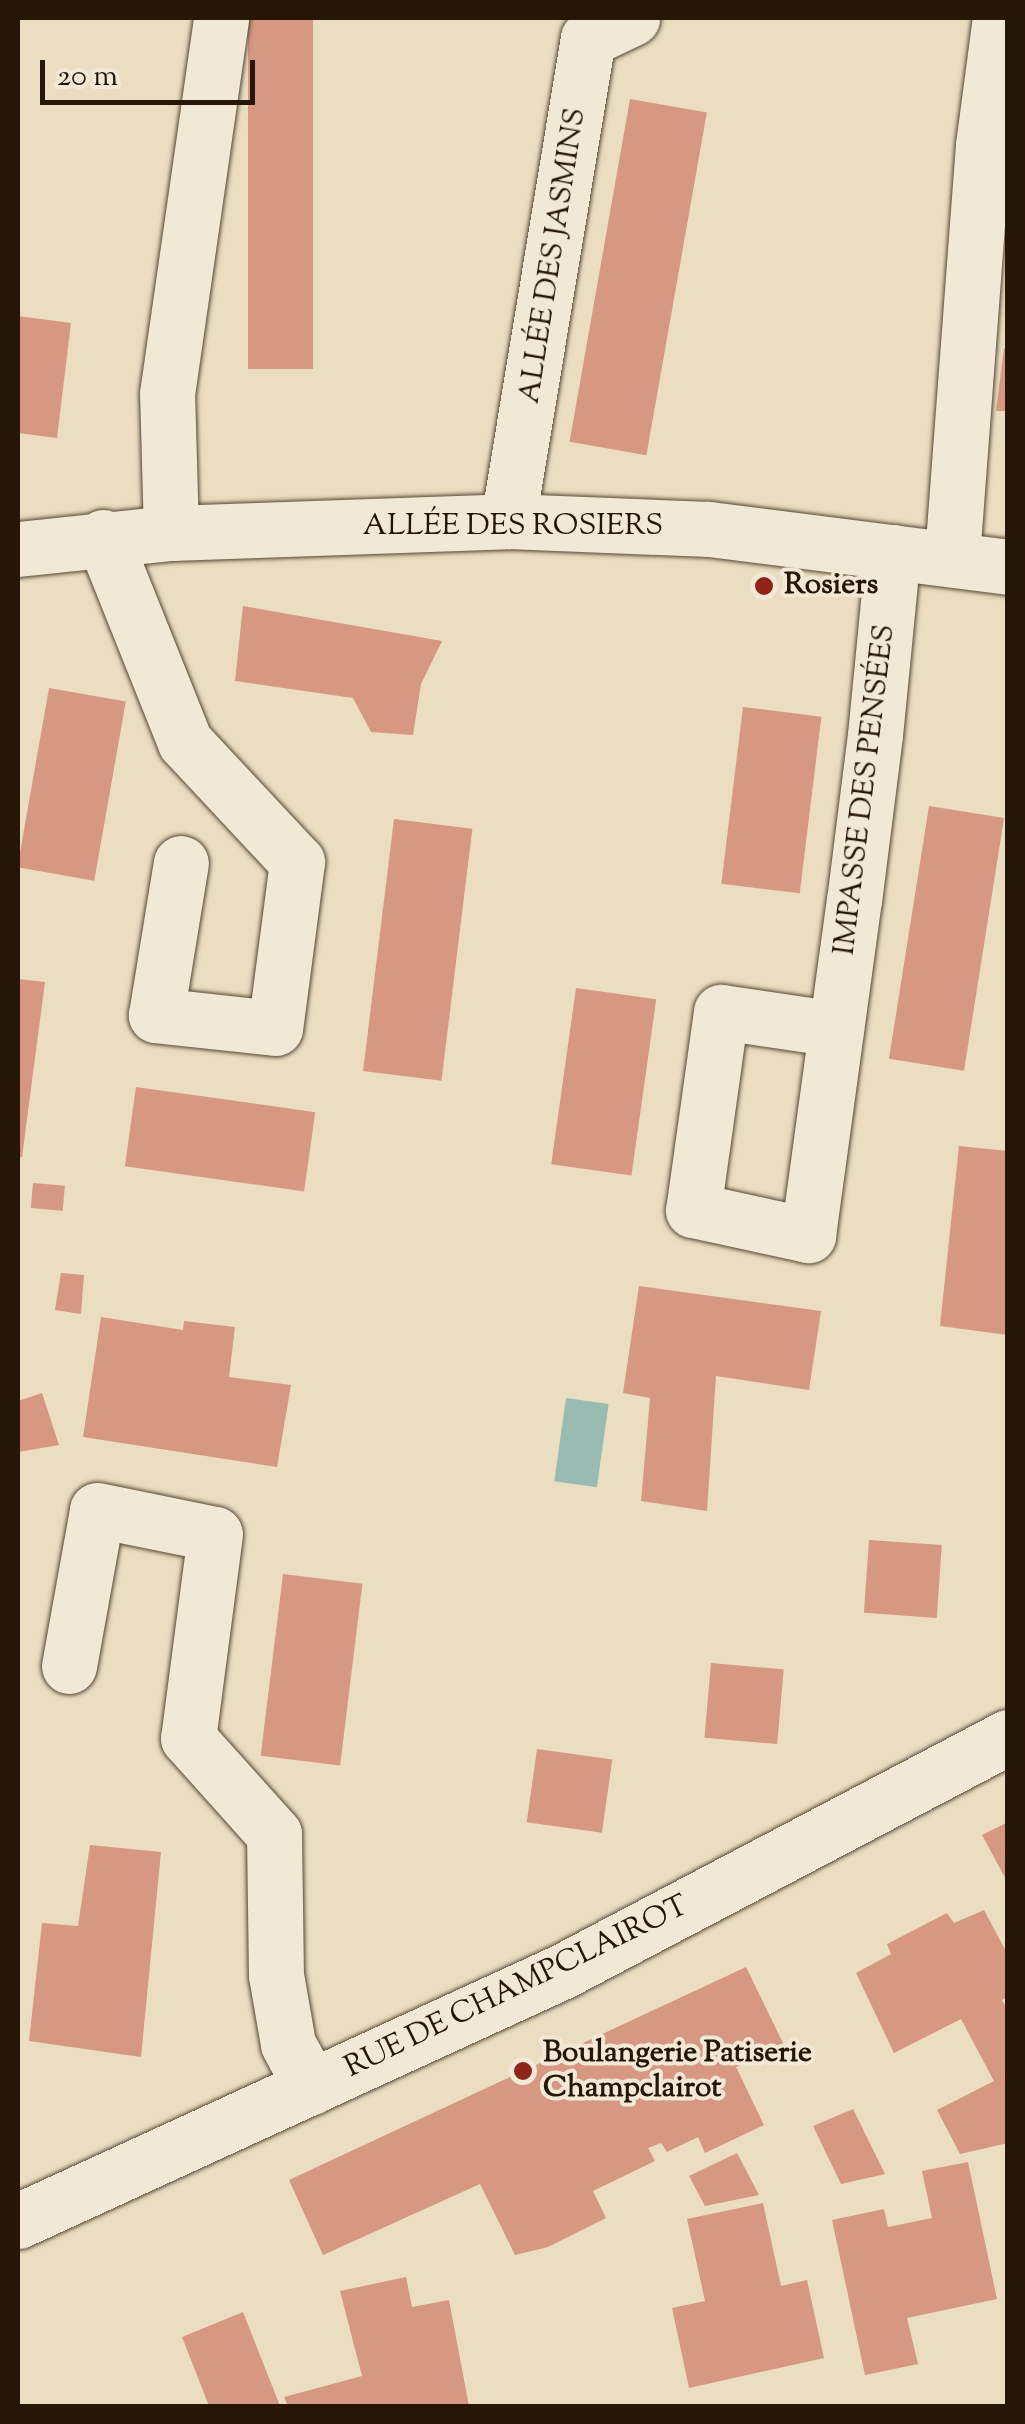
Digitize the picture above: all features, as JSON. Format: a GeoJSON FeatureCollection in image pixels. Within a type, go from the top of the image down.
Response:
{"type":"FeatureCollection","features":[{"type":"Feature","properties":{"kind":"street"},"geometry":{"type":"LineString","coordinates":[[170,533],[167,394],[221,18]]}},
{"type":"Feature","properties":{"kind":"street","name":"ALLÉE DES JASMINS"},"geometry":{"type":"LineString","coordinates":[[508,522],[588,38],[632,18]]}},
{"type":"Feature","properties":{"kind":"street"},"geometry":{"type":"LineString","coordinates":[[952,557],[982,164],[1000,18]]}},
{"type":"Feature","properties":{"kind":"street","name":"ALLÉE DES ROSIERS"},"geometry":{"type":"LineString","coordinates":[[18,549],[102,537],[170,533],[508,522],[708,529],[1008,566]]}},
{"type":"Feature","properties":{"kind":"street"},"geometry":{"type":"LineString","coordinates":[[102,537],[185,742],[297,862],[275,1028],[156,1015],[181,863]]}},
{"type":"Feature","properties":{"kind":"street","name":"IMPASSE DES PENSÉES"},"geometry":{"type":"LineString","coordinates":[[836,1029],[893,552]]}},
{"type":"Feature","properties":{"kind":"street"},"geometry":{"type":"LineString","coordinates":[[69,1666],[97,1510],[215,1534],[188,1738],[274,1834],[276,1976],[288,2044],[311,2088]]}},
{"type":"Feature","properties":{"kind":"street","name":"RUE DE CHAMPCLAIROT"},"geometry":{"type":"LineString","coordinates":[[18,2220],[563,1971],[1008,1736]]}},
{"type":"Feature","properties":{"kind":"water"},"geometry":{"type":"Polygon","coordinates":[[[566,1398],[609,1404],[597,1487],[554,1481],[566,1398]]]}},
{"type":"Feature","properties":{"kind":"building"},"geometry":{"type":"Polygon","coordinates":[[[248,18],[313,18],[313,369],[248,369],[248,18]]]}},
{"type":"Feature","properties":{"kind":"building"},"geometry":{"type":"Polygon","coordinates":[[[630,99],[707,113],[646,455],[570,442],[630,99]]]}},
{"type":"Feature","properties":{"kind":"building"},"geometry":{"type":"Polygon","coordinates":[[[18,316],[71,323],[57,438],[18,433],[18,316]]]}},
{"type":"Feature","properties":{"kind":"building"},"geometry":{"type":"Polygon","coordinates":[[[1004,348],[1008,349],[1008,411],[996,411],[1004,348]]]}},
{"type":"Feature","properties":{"kind":"building"},"geometry":{"type":"Polygon","coordinates":[[[243,606],[442,641],[421,684],[413,735],[371,732],[353,698],[235,681],[243,606]]]}},
{"type":"Feature","properties":{"kind":"building"},"geometry":{"type":"Polygon","coordinates":[[[49,688],[126,702],[94,881],[18,867],[49,688]]]}},
{"type":"Feature","properties":{"kind":"building"},"geometry":{"type":"Polygon","coordinates":[[[743,707],[821,717],[800,893],[721,884],[743,707]]]}},
{"type":"Feature","properties":{"kind":"building"},"geometry":{"type":"Polygon","coordinates":[[[929,806],[1004,818],[964,1071],[889,1059],[929,806]]]}},
{"type":"Feature","properties":{"kind":"building"},"geometry":{"type":"Polygon","coordinates":[[[394,819],[472,829],[441,1081],[363,1071],[394,819]]]}},
{"type":"Feature","properties":{"kind":"building"},"geometry":{"type":"Polygon","coordinates":[[[18,979],[45,982],[22,1157],[18,1157],[18,979]]]}},
{"type":"Feature","properties":{"kind":"building"},"geometry":{"type":"Polygon","coordinates":[[[576,988],[656,999],[631,1176],[551,1164],[576,988]]]}},
{"type":"Feature","properties":{"kind":"building"},"geometry":{"type":"Polygon","coordinates":[[[136,1087],[315,1112],[304,1191],[125,1166],[136,1087]]]}},
{"type":"Feature","properties":{"kind":"building"},"geometry":{"type":"Polygon","coordinates":[[[959,1146],[1008,1151],[1008,1335],[940,1326],[959,1146]]]}},
{"type":"Feature","properties":{"kind":"building"},"geometry":{"type":"Polygon","coordinates":[[[33,1183],[65,1186],[63,1211],[31,1208],[33,1183]]]}},
{"type":"Feature","properties":{"kind":"building"},"geometry":{"type":"Polygon","coordinates":[[[61,1273],[84,1275],[81,1314],[55,1310],[61,1273]]]}},
{"type":"Feature","properties":{"kind":"building"},"geometry":{"type":"Polygon","coordinates":[[[639,1286],[821,1311],[809,1390],[716,1376],[707,1511],[641,1501],[650,1398],[623,1393],[639,1286]]]}},
{"type":"Feature","properties":{"kind":"building"},"geometry":{"type":"Polygon","coordinates":[[[101,1317],[183,1330],[184,1321],[235,1327],[229,1377],[291,1385],[277,1467],[83,1437],[101,1317]]]}},
{"type":"Feature","properties":{"kind":"building"},"geometry":{"type":"Polygon","coordinates":[[[42,1393],[59,1445],[18,1452],[18,1401],[42,1393]]]}},
{"type":"Feature","properties":{"kind":"building"},"geometry":{"type":"Polygon","coordinates":[[[869,1540],[942,1545],[937,1618],[864,1613],[869,1540]]]}},
{"type":"Feature","properties":{"kind":"building"},"geometry":{"type":"Polygon","coordinates":[[[283,1574],[362,1584],[340,1765],[261,1756],[283,1574]]]}},
{"type":"Feature","properties":{"kind":"building"},"geometry":{"type":"Polygon","coordinates":[[[711,1663],[784,1669],[777,1744],[704,1738],[711,1663]]]}},
{"type":"Feature","properties":{"kind":"building"},"geometry":{"type":"Polygon","coordinates":[[[537,1749],[612,1760],[602,1833],[527,1822],[537,1749]]]}},
{"type":"Feature","properties":{"kind":"building"},"geometry":{"type":"Polygon","coordinates":[[[1008,1822],[1008,1883],[982,1835],[1008,1822]]]}},
{"type":"Feature","properties":{"kind":"building"},"geometry":{"type":"Polygon","coordinates":[[[90,1845],[161,1852],[141,2057],[29,2041],[42,1923],[78,1926],[90,1845]]]}},
{"type":"Feature","properties":{"kind":"building"},"geometry":{"type":"Polygon","coordinates":[[[984,1910],[1008,1955],[1008,1997],[1002,2000],[1008,2011],[1008,2143],[960,2154],[937,2110],[994,2081],[961,2019],[894,2053],[856,1973],[891,1954],[887,1944],[947,1913],[954,1923],[984,1910]]]}},
{"type":"Feature","properties":{"kind":"building"},"geometry":{"type":"Polygon","coordinates":[[[746,1967],[784,2045],[736,2067],[764,2125],[705,2153],[698,2137],[667,2152],[661,2143],[648,2148],[655,2161],[593,2191],[606,2218],[548,2247],[515,2255],[480,2184],[323,2255],[289,2180],[746,1967]]]}},
{"type":"Feature","properties":{"kind":"building"},"geometry":{"type":"Polygon","coordinates":[[[853,2109],[885,2174],[841,2184],[813,2126],[853,2109]]]}},
{"type":"Feature","properties":{"kind":"building"},"geometry":{"type":"Polygon","coordinates":[[[737,2153],[759,2195],[705,2206],[689,2176],[737,2153]]]}},
{"type":"Feature","properties":{"kind":"building"},"geometry":{"type":"Polygon","coordinates":[[[968,2162],[997,2299],[907,2318],[918,2364],[865,2375],[832,2220],[884,2209],[888,2227],[932,2218],[922,2171],[968,2162]]]}},
{"type":"Feature","properties":{"kind":"building"},"geometry":{"type":"Polygon","coordinates":[[[763,2203],[781,2286],[807,2280],[824,2358],[689,2388],[672,2308],[705,2301],[687,2219],[763,2203]]]}},
{"type":"Feature","properties":{"kind":"building"},"geometry":{"type":"Polygon","coordinates":[[[406,2277],[412,2307],[449,2300],[469,2406],[288,2406],[284,2397],[362,2376],[340,2291],[406,2277]]]}},
{"type":"Feature","properties":{"kind":"building"},"geometry":{"type":"Polygon","coordinates":[[[243,2312],[280,2406],[209,2406],[182,2337],[243,2312]]]}},
{"type":"Feature","properties":{"kind":"place","name":"Rosiers"},"geometry":{"type":"Point","coordinates":[764,586]}},
{"type":"Feature","properties":{"kind":"place","name":"Boulangerie Patiserie Champclairot"},"geometry":{"type":"Point","coordinates":[523,2071]}}]}
